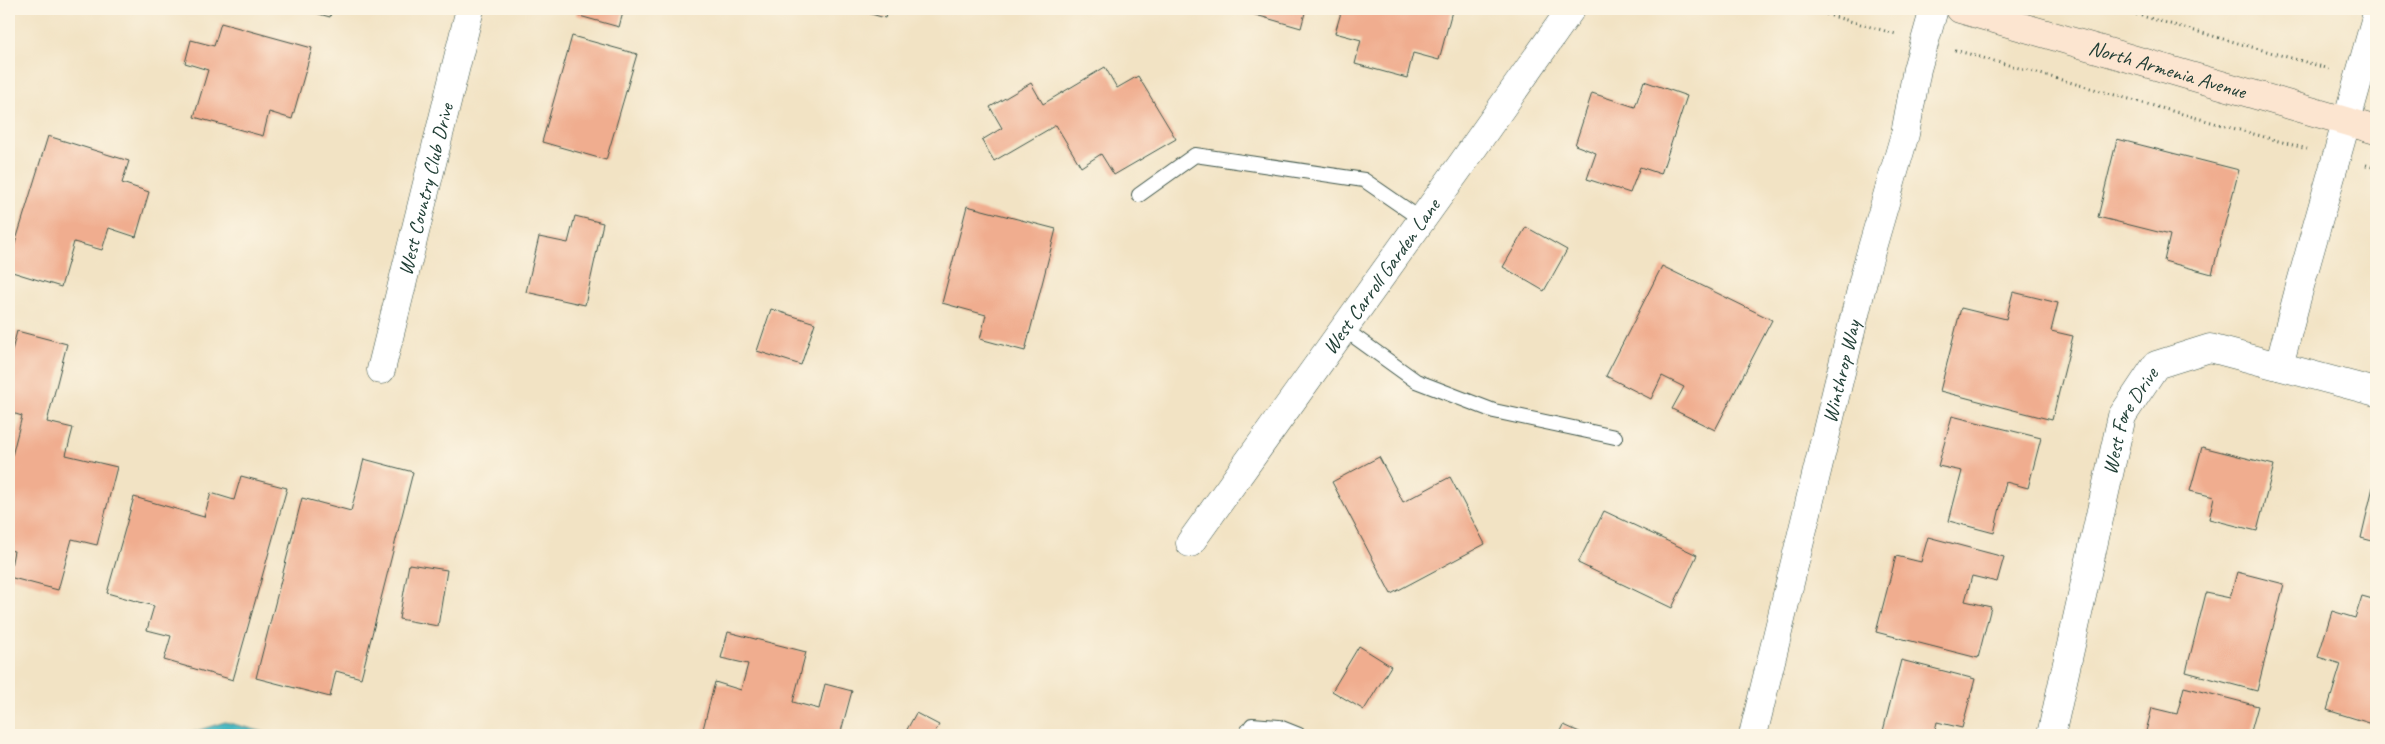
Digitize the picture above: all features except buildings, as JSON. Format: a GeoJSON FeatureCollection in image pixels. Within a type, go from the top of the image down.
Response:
{"type":"FeatureCollection","features":[{"type":"Feature","properties":{"kind":"main road","name":"North Armenia Avenue"},"geometry":{"type":"LineString","coordinates":[[1960,9],[2376,130]]}},
{"type":"Feature","properties":{"kind":"street","name":"West Country Club Drive"},"geometry":{"type":"LineString","coordinates":[[381,370],[470,9]]}},
{"type":"Feature","properties":{"kind":"street","name":"West Carroll Garden Lane"},"geometry":{"type":"LineString","coordinates":[[1190,544],[1571,9]]}},
{"type":"Feature","properties":{"kind":"street","name":"Winthrop Way"},"geometry":{"type":"LineString","coordinates":[[1753,735],[1867,265],[1905,134],[1917,69],[1934,9]]}},
{"type":"Feature","properties":{"kind":"street"},"geometry":{"type":"LineString","coordinates":[[2279,366],[2376,17]]}},
{"type":"Feature","properties":{"kind":"street","name":"West Fore Drive"},"geometry":{"type":"LineString","coordinates":[[2051,735],[2122,416],[2156,365],[2210,348],[2376,392]]}},
{"type":"Feature","properties":{"kind":"lane"},"geometry":{"type":"LineString","coordinates":[[1139,195],[1195,155],[1364,180],[1422,220]]}},
{"type":"Feature","properties":{"kind":"lane"},"geometry":{"type":"LineString","coordinates":[[1344,329],[1416,381],[1494,411],[1615,437]]}},
{"type":"Feature","properties":{"kind":"lane"},"geometry":{"type":"LineString","coordinates":[[1245,735],[1252,725],[1279,727],[1299,735]]}},
{"type":"Feature","properties":{"kind":"path"},"geometry":{"type":"LineString","coordinates":[[1807,9],[2337,157]]}},
{"type":"Feature","properties":{"kind":"path"},"geometry":{"type":"LineString","coordinates":[[2116,9],[2360,77]]}},
{"type":"Feature","properties":{"kind":"water"},"geometry":{"type":"Polygon","coordinates":[[[225,722],[276,735],[183,735],[225,722]]]}}]}
